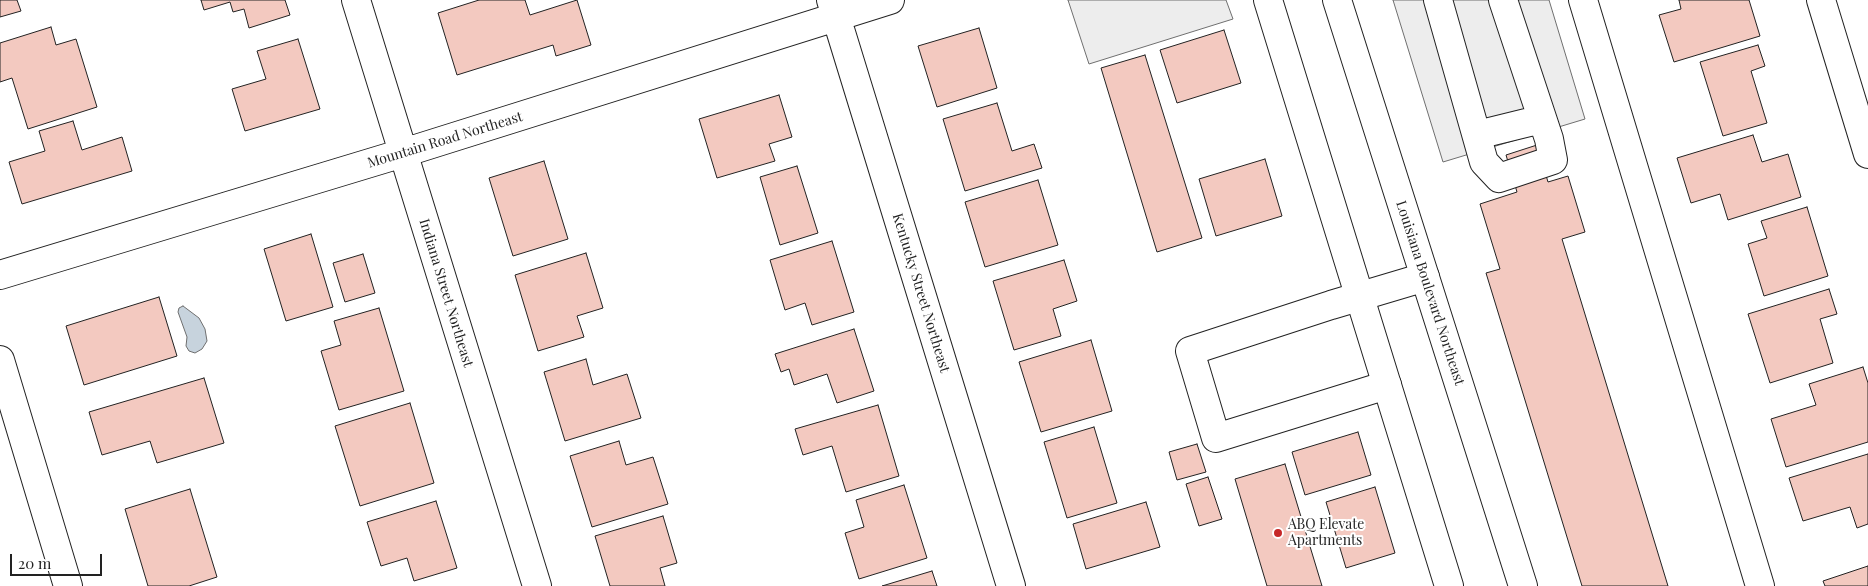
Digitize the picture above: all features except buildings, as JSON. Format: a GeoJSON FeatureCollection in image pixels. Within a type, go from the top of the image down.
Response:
{"type":"FeatureCollection","features":[{"type":"Feature","properties":{"kind":"street","name":"Indiana Street Northeast"},"geometry":{"type":"LineString","coordinates":[[356,0],[537,586]]}},
{"type":"Feature","properties":{"kind":"street","name":"Mountain Road Northeast"},"geometry":{"type":"LineString","coordinates":[[0,275],[403,153],[834,8],[890,0]]}},
{"type":"Feature","properties":{"kind":"street"},"geometry":{"type":"LineString","coordinates":[[1268,0],[1449,586]]}},
{"type":"Feature","properties":{"kind":"street","name":"Louisiana Boulevard Northeast"},"geometry":{"type":"LineString","coordinates":[[1337,0],[1522,586]]}},
{"type":"Feature","properties":{"kind":"street"},"geometry":{"type":"LineString","coordinates":[[1438,0],[1484,162],[1499,178],[1553,160],[1549,139],[1503,0]]}},
{"type":"Feature","properties":{"kind":"street"},"geometry":{"type":"LineString","coordinates":[[1583,0],[1760,586]]}},
{"type":"Feature","properties":{"kind":"street"},"geometry":{"type":"LineString","coordinates":[[1821,0],[1868,154]]}},
{"type":"Feature","properties":{"kind":"street","name":"Kentucky Street Northeast"},"geometry":{"type":"LineString","coordinates":[[834,8],[1011,586]]}},
{"type":"Feature","properties":{"kind":"street"},"geometry":{"type":"LineString","coordinates":[[1477,134],[1542,119]]}},
{"type":"Feature","properties":{"kind":"street"},"geometry":{"type":"LineString","coordinates":[[1387,385],[1216,438],[1190,351],[1425,277]]}},
{"type":"Feature","properties":{"kind":"street"},"geometry":{"type":"LineString","coordinates":[[0,360],[68,586]]}},
{"type":"Feature","properties":{"kind":"shaded area"},"geometry":{"type":"Polygon","coordinates":[[[1068,0],[1226,0],[1233,19],[1089,64],[1068,0]]]}},
{"type":"Feature","properties":{"kind":"shaded area"},"geometry":{"type":"Polygon","coordinates":[[[1393,0],[1549,0],[1585,119],[1443,162],[1393,0]]]}},
{"type":"Feature","properties":{"kind":"shaded area"},"geometry":{"type":"Polygon","coordinates":[[[183,306],[199,318],[205,329],[207,341],[202,349],[195,353],[189,351],[186,346],[187,337],[178,312],[179,308],[183,306]]]}},
{"type":"Feature","properties":{"kind":"place","name":"ABQ Elevate Apartments"},"geometry":{"type":"Point","coordinates":[1278,533]}}]}
